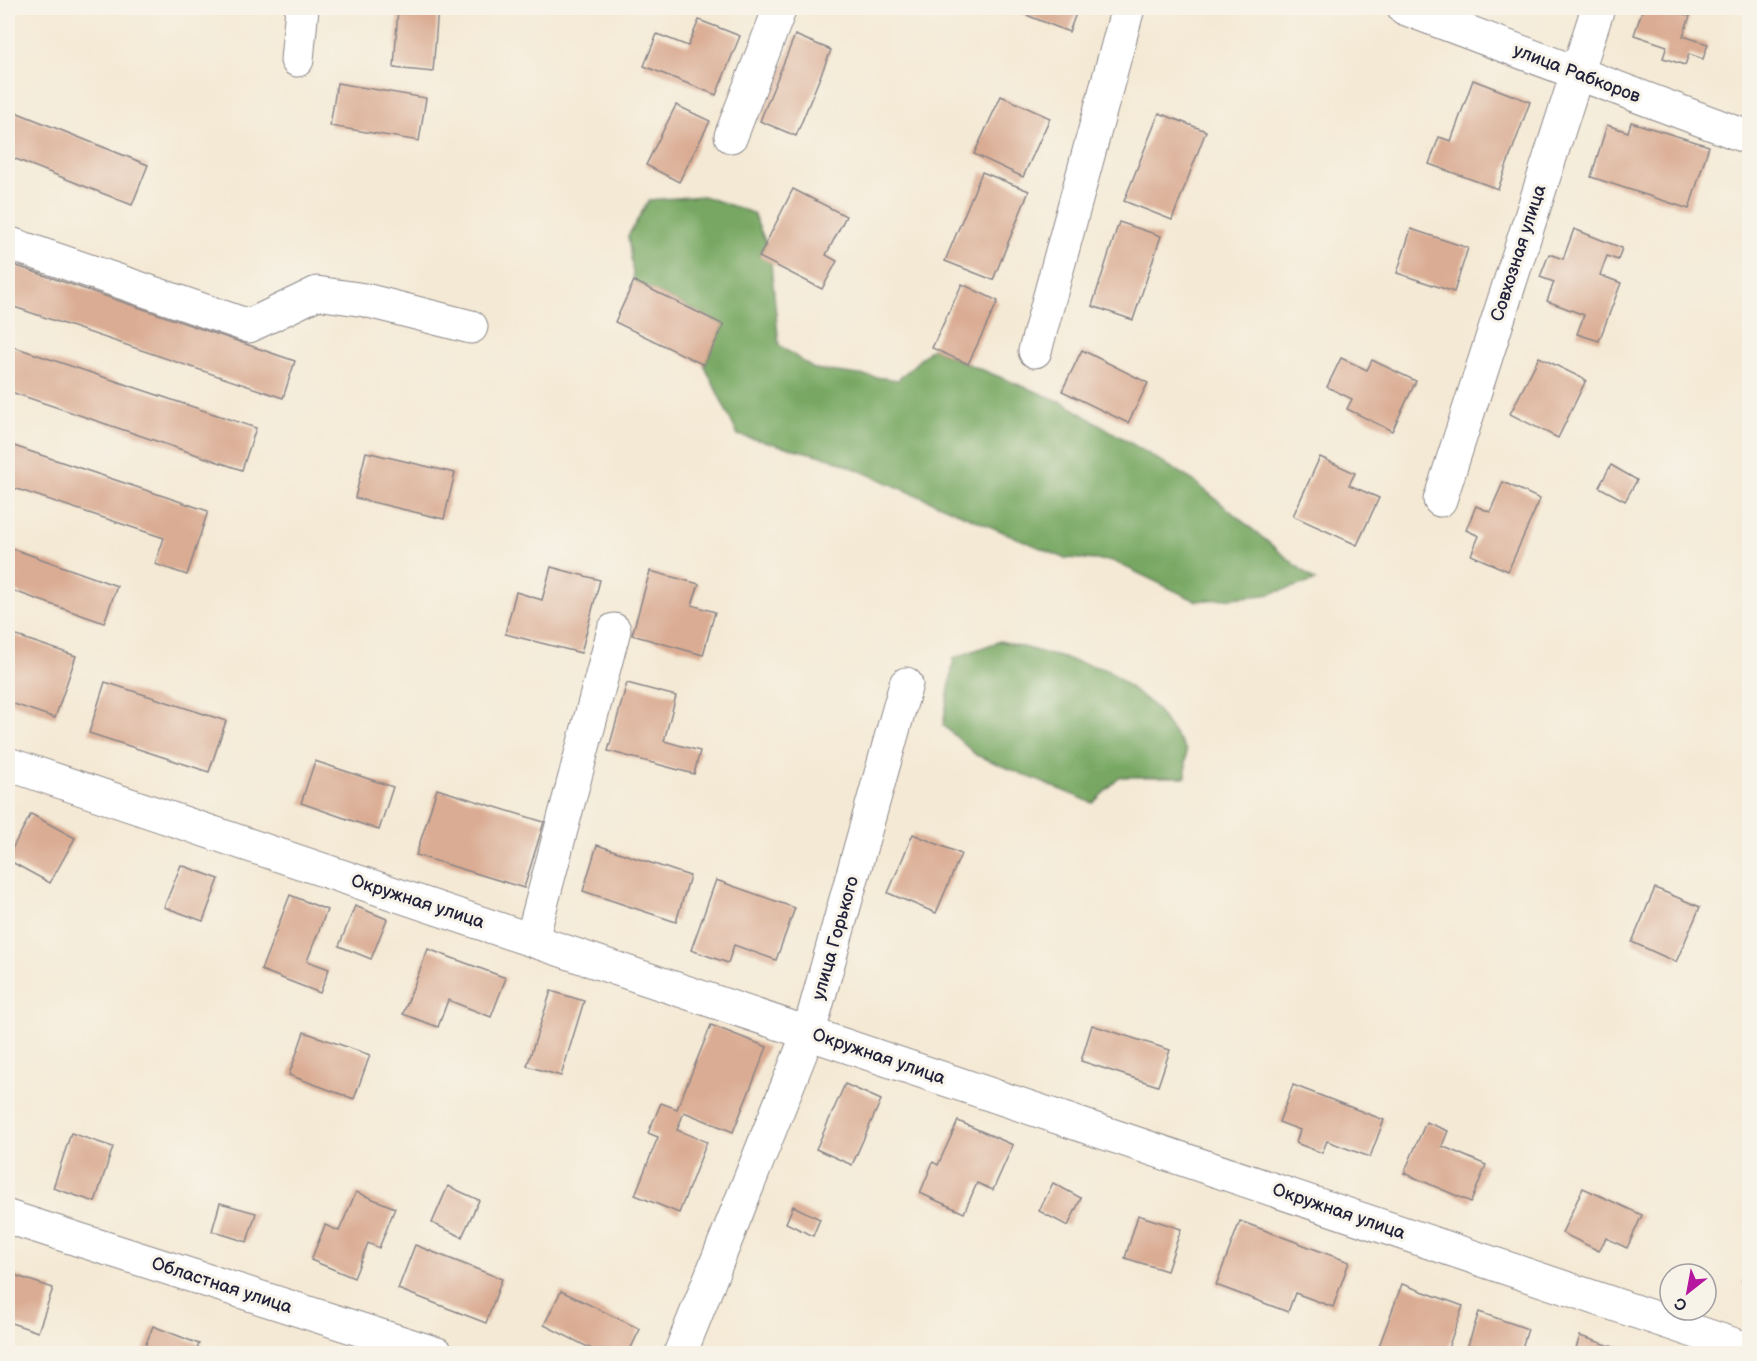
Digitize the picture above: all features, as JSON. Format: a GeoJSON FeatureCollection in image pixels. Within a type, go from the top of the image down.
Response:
{"type":"FeatureCollection","features":[{"type":"Feature","properties":{"kind":"street"},"geometry":{"type":"LineString","coordinates":[[297,60],[302,8]]}},
{"type":"Feature","properties":{"kind":"street"},"geometry":{"type":"LineString","coordinates":[[732,136],[780,8]]}},
{"type":"Feature","properties":{"kind":"street"},"geometry":{"type":"LineString","coordinates":[[1035,351],[1128,8]]}},
{"type":"Feature","properties":{"kind":"street","name":"улица Рабкоров"},"geometry":{"type":"LineString","coordinates":[[1404,8],[1749,138]]}},
{"type":"Feature","properties":{"kind":"street","name":"Совхозная улица"},"geometry":{"type":"LineString","coordinates":[[1440,500],[1598,8]]}},
{"type":"Feature","properties":{"kind":"street"},"geometry":{"type":"LineString","coordinates":[[8,243],[249,326],[317,293],[365,300],[471,327]]}},
{"type":"Feature","properties":{"kind":"street"},"geometry":{"type":"LineString","coordinates":[[532,939],[614,630]]}},
{"type":"Feature","properties":{"kind":"street","name":"улица Горького"},"geometry":{"type":"LineString","coordinates":[[680,1353],[809,1032],[906,684]]}},
{"type":"Feature","properties":{"kind":"street","name":"Окружная улица"},"geometry":{"type":"LineString","coordinates":[[8,764],[1749,1350]]}},
{"type":"Feature","properties":{"kind":"street","name":"Областная улица"},"geometry":{"type":"LineString","coordinates":[[8,1217],[436,1353]]}},
{"type":"Feature","properties":{"kind":"green space"},"geometry":{"type":"Polygon","coordinates":[[[703,196],[753,213],[766,243],[759,256],[771,263],[779,345],[814,369],[898,380],[932,348],[1064,403],[1194,481],[1315,581],[1266,595],[1196,601],[1113,561],[1064,558],[830,458],[738,435],[704,365],[724,325],[634,281],[628,236],[649,200],[703,196]]]}},
{"type":"Feature","properties":{"kind":"green space"},"geometry":{"type":"Polygon","coordinates":[[[1000,641],[1108,670],[1155,707],[1186,750],[1186,777],[1120,777],[1093,803],[976,755],[943,725],[954,658],[1000,641]]]}},
{"type":"Feature","properties":{"kind":"building"},"geometry":{"type":"Polygon","coordinates":[[[398,8],[438,8],[433,72],[394,68],[398,8]]]}},
{"type":"Feature","properties":{"kind":"building"},"geometry":{"type":"Polygon","coordinates":[[[1021,8],[1078,8],[1069,32],[1019,12],[1021,8]]]}},
{"type":"Feature","properties":{"kind":"building"},"geometry":{"type":"Polygon","coordinates":[[[1643,8],[1664,8],[1690,16],[1683,36],[1708,44],[1703,59],[1689,54],[1685,65],[1663,58],[1667,46],[1634,35],[1643,8]]]}},
{"type":"Feature","properties":{"kind":"building"},"geometry":{"type":"Polygon","coordinates":[[[699,20],[740,36],[716,95],[644,66],[657,34],[688,46],[699,20]]]}},
{"type":"Feature","properties":{"kind":"building"},"geometry":{"type":"Polygon","coordinates":[[[795,35],[831,50],[796,136],[760,121],[795,35]]]}},
{"type":"Feature","properties":{"kind":"building"},"geometry":{"type":"Polygon","coordinates":[[[1473,80],[1530,102],[1498,189],[1429,164],[1439,137],[1451,141],[1473,80]]]}},
{"type":"Feature","properties":{"kind":"building"},"geometry":{"type":"Polygon","coordinates":[[[337,83],[426,98],[419,141],[330,126],[337,83]]]}},
{"type":"Feature","properties":{"kind":"building"},"geometry":{"type":"Polygon","coordinates":[[[1001,96],[1050,118],[1023,177],[974,154],[1001,96]]]}},
{"type":"Feature","properties":{"kind":"building"},"geometry":{"type":"Polygon","coordinates":[[[676,105],[710,121],[679,182],[646,165],[676,105]]]}},
{"type":"Feature","properties":{"kind":"building"},"geometry":{"type":"Polygon","coordinates":[[[8,109],[148,165],[132,205],[8,156],[8,109]]]}},
{"type":"Feature","properties":{"kind":"building"},"geometry":{"type":"Polygon","coordinates":[[[1159,113],[1206,131],[1172,220],[1124,201],[1159,113]]]}},
{"type":"Feature","properties":{"kind":"building"},"geometry":{"type":"Polygon","coordinates":[[[1631,122],[1709,146],[1689,209],[1591,177],[1607,125],[1628,132],[1631,122]]]}},
{"type":"Feature","properties":{"kind":"building"},"geometry":{"type":"Polygon","coordinates":[[[982,172],[1029,191],[993,280],[945,261],[982,172]]]}},
{"type":"Feature","properties":{"kind":"building"},"geometry":{"type":"Polygon","coordinates":[[[793,189],[846,216],[826,255],[837,261],[822,289],[759,257],[793,189]]]}},
{"type":"Feature","properties":{"kind":"building"},"geometry":{"type":"Polygon","coordinates":[[[1119,222],[1161,236],[1133,320],[1092,306],[1119,222]]]}},
{"type":"Feature","properties":{"kind":"building"},"geometry":{"type":"Polygon","coordinates":[[[1411,229],[1468,248],[1454,292],[1397,273],[1411,229]]]}},
{"type":"Feature","properties":{"kind":"building"},"geometry":{"type":"Polygon","coordinates":[[[1574,229],[1622,248],[1618,260],[1607,256],[1600,275],[1621,283],[1599,341],[1577,334],[1584,315],[1547,301],[1554,282],[1540,277],[1549,254],[1563,259],[1574,229]]]}},
{"type":"Feature","properties":{"kind":"building"},"geometry":{"type":"Polygon","coordinates":[[[8,263],[295,361],[283,398],[8,305],[8,263]]]}},
{"type":"Feature","properties":{"kind":"building"},"geometry":{"type":"Polygon","coordinates":[[[634,281],[724,325],[704,365],[615,322],[634,281]]]}},
{"type":"Feature","properties":{"kind":"building"},"geometry":{"type":"Polygon","coordinates":[[[962,284],[998,301],[968,364],[932,348],[962,284]]]}},
{"type":"Feature","properties":{"kind":"building"},"geometry":{"type":"Polygon","coordinates":[[[8,345],[256,428],[242,470],[8,391],[8,345]]]}},
{"type":"Feature","properties":{"kind":"building"},"geometry":{"type":"Polygon","coordinates":[[[1082,350],[1148,383],[1128,423],[1062,391],[1082,350]]]}},
{"type":"Feature","properties":{"kind":"building"},"geometry":{"type":"Polygon","coordinates":[[[1539,357],[1586,380],[1558,438],[1510,414],[1539,357]]]}},
{"type":"Feature","properties":{"kind":"building"},"geometry":{"type":"Polygon","coordinates":[[[1341,358],[1367,370],[1372,360],[1416,381],[1392,431],[1347,409],[1352,399],[1327,387],[1341,358]]]}},
{"type":"Feature","properties":{"kind":"building"},"geometry":{"type":"Polygon","coordinates":[[[8,444],[208,511],[187,575],[155,564],[164,538],[8,486],[8,444]]]}},
{"type":"Feature","properties":{"kind":"building"},"geometry":{"type":"Polygon","coordinates":[[[366,452],[455,473],[444,519],[355,498],[366,452]]]}},
{"type":"Feature","properties":{"kind":"building"},"geometry":{"type":"Polygon","coordinates":[[[1320,457],[1355,473],[1349,485],[1379,498],[1357,545],[1293,516],[1320,457]]]}},
{"type":"Feature","properties":{"kind":"building"},"geometry":{"type":"Polygon","coordinates":[[[1611,465],[1637,480],[1625,501],[1599,487],[1611,465]]]}},
{"type":"Feature","properties":{"kind":"building"},"geometry":{"type":"Polygon","coordinates":[[[1503,482],[1540,499],[1508,571],[1471,555],[1479,536],[1466,530],[1476,506],[1490,512],[1503,482]]]}},
{"type":"Feature","properties":{"kind":"building"},"geometry":{"type":"Polygon","coordinates":[[[8,547],[117,586],[104,623],[8,589],[8,547]]]}},
{"type":"Feature","properties":{"kind":"building"},"geometry":{"type":"Polygon","coordinates":[[[551,567],[600,580],[581,653],[505,634],[516,592],[542,600],[551,567]]]}},
{"type":"Feature","properties":{"kind":"building"},"geometry":{"type":"Polygon","coordinates":[[[650,571],[699,584],[692,605],[715,612],[703,655],[632,635],[650,571]]]}},
{"type":"Feature","properties":{"kind":"building"},"geometry":{"type":"Polygon","coordinates":[[[8,633],[76,656],[55,718],[8,702],[8,633]]]}},
{"type":"Feature","properties":{"kind":"building"},"geometry":{"type":"Polygon","coordinates":[[[105,682],[226,721],[209,772],[89,733],[105,682]]]}},
{"type":"Feature","properties":{"kind":"building"},"geometry":{"type":"Polygon","coordinates":[[[627,683],[676,696],[664,741],[700,751],[694,774],[608,751],[627,683]]]}},
{"type":"Feature","properties":{"kind":"building"},"geometry":{"type":"Polygon","coordinates":[[[315,761],[393,787],[379,830],[301,803],[315,761]]]}},
{"type":"Feature","properties":{"kind":"building"},"geometry":{"type":"Polygon","coordinates":[[[437,789],[544,822],[524,888],[416,855],[437,789]]]}},
{"type":"Feature","properties":{"kind":"building"},"geometry":{"type":"Polygon","coordinates":[[[31,814],[75,838],[50,883],[8,860],[31,814]]]}},
{"type":"Feature","properties":{"kind":"building"},"geometry":{"type":"Polygon","coordinates":[[[913,834],[961,854],[936,913],[888,893],[913,834]]]}},
{"type":"Feature","properties":{"kind":"building"},"geometry":{"type":"Polygon","coordinates":[[[597,845],[690,876],[676,922],[583,891],[597,845]]]}},
{"type":"Feature","properties":{"kind":"building"},"geometry":{"type":"Polygon","coordinates":[[[181,865],[219,879],[203,921],[164,907],[181,865]]]}},
{"type":"Feature","properties":{"kind":"building"},"geometry":{"type":"Polygon","coordinates":[[[716,880],[795,908],[776,960],[734,945],[728,963],[691,950],[716,880]]]}},
{"type":"Feature","properties":{"kind":"building"},"geometry":{"type":"Polygon","coordinates":[[[1655,888],[1700,907],[1676,962],[1632,942],[1655,888]]]}},
{"type":"Feature","properties":{"kind":"building"},"geometry":{"type":"Polygon","coordinates":[[[290,895],[327,910],[307,961],[329,969],[320,993],[261,970],[290,895]]]}},
{"type":"Feature","properties":{"kind":"building"},"geometry":{"type":"Polygon","coordinates":[[[355,906],[387,919],[371,959],[339,946],[355,906]]]}},
{"type":"Feature","properties":{"kind":"building"},"geometry":{"type":"Polygon","coordinates":[[[428,949],[506,978],[491,1017],[448,1000],[438,1027],[403,1014],[428,949]]]}},
{"type":"Feature","properties":{"kind":"building"},"geometry":{"type":"Polygon","coordinates":[[[8,956],[13,958],[8,971],[8,956]]]}},
{"type":"Feature","properties":{"kind":"building"},"geometry":{"type":"Polygon","coordinates":[[[551,991],[584,1001],[561,1076],[527,1066],[551,991]]]}},
{"type":"Feature","properties":{"kind":"building"},"geometry":{"type":"Polygon","coordinates":[[[711,1025],[767,1047],[733,1132],[684,1112],[677,1130],[707,1142],[679,1213],[635,1195],[658,1137],[648,1133],[661,1103],[677,1109],[711,1025]]]}},
{"type":"Feature","properties":{"kind":"building"},"geometry":{"type":"Polygon","coordinates":[[[1092,1025],[1170,1050],[1158,1086],[1081,1061],[1092,1025]]]}},
{"type":"Feature","properties":{"kind":"building"},"geometry":{"type":"Polygon","coordinates":[[[304,1032],[370,1055],[354,1099],[289,1075],[304,1032]]]}},
{"type":"Feature","properties":{"kind":"building"},"geometry":{"type":"Polygon","coordinates":[[[845,1084],[881,1100],[852,1165],[816,1149],[845,1084]]]}},
{"type":"Feature","properties":{"kind":"building"},"geometry":{"type":"Polygon","coordinates":[[[1293,1085],[1384,1120],[1370,1157],[1327,1141],[1322,1153],[1296,1143],[1300,1130],[1279,1122],[1293,1085]]]}},
{"type":"Feature","properties":{"kind":"building"},"geometry":{"type":"Polygon","coordinates":[[[958,1121],[1013,1145],[993,1190],[977,1183],[964,1213],[920,1193],[933,1162],[938,1165],[958,1121]]]}},
{"type":"Feature","properties":{"kind":"building"},"geometry":{"type":"Polygon","coordinates":[[[1426,1122],[1448,1131],[1442,1146],[1486,1165],[1471,1202],[1404,1173],[1426,1122]]]}},
{"type":"Feature","properties":{"kind":"building"},"geometry":{"type":"Polygon","coordinates":[[[71,1133],[113,1147],[95,1202],[53,1188],[71,1133]]]}},
{"type":"Feature","properties":{"kind":"building"},"geometry":{"type":"Polygon","coordinates":[[[1053,1183],[1081,1198],[1068,1226],[1039,1211],[1053,1183]]]}},
{"type":"Feature","properties":{"kind":"building"},"geometry":{"type":"Polygon","coordinates":[[[448,1186],[479,1200],[462,1237],[432,1223],[448,1186]]]}},
{"type":"Feature","properties":{"kind":"building"},"geometry":{"type":"Polygon","coordinates":[[[1583,1188],[1642,1215],[1627,1248],[1606,1238],[1599,1251],[1562,1233],[1583,1188]]]}},
{"type":"Feature","properties":{"kind":"building"},"geometry":{"type":"Polygon","coordinates":[[[356,1192],[395,1208],[379,1248],[368,1243],[354,1278],[311,1260],[325,1225],[339,1231],[356,1192]]]}},
{"type":"Feature","properties":{"kind":"building"},"geometry":{"type":"Polygon","coordinates":[[[220,1203],[256,1213],[247,1242],[212,1231],[220,1203]]]}},
{"type":"Feature","properties":{"kind":"building"},"geometry":{"type":"Polygon","coordinates":[[[793,1206],[820,1219],[813,1236],[786,1223],[793,1206]]]}},
{"type":"Feature","properties":{"kind":"building"},"geometry":{"type":"Polygon","coordinates":[[[1138,1215],[1181,1229],[1167,1271],[1125,1258],[1138,1215]]]}},
{"type":"Feature","properties":{"kind":"building"},"geometry":{"type":"Polygon","coordinates":[[[1240,1221],[1349,1262],[1333,1307],[1295,1293],[1288,1312],[1216,1285],[1240,1221]]]}},
{"type":"Feature","properties":{"kind":"building"},"geometry":{"type":"Polygon","coordinates":[[[415,1245],[502,1279],[486,1323],[398,1289],[415,1245]]]}},
{"type":"Feature","properties":{"kind":"building"},"geometry":{"type":"Polygon","coordinates":[[[1750,1266],[1750,1285],[1742,1282],[1750,1266]]]}},
{"type":"Feature","properties":{"kind":"building"},"geometry":{"type":"Polygon","coordinates":[[[8,1273],[53,1288],[38,1332],[8,1322],[8,1273]]]}},
{"type":"Feature","properties":{"kind":"building"},"geometry":{"type":"Polygon","coordinates":[[[1402,1284],[1463,1306],[1446,1354],[1399,1354],[1379,1346],[1402,1284]]]}},
{"type":"Feature","properties":{"kind":"building"},"geometry":{"type":"Polygon","coordinates":[[[561,1291],[640,1329],[628,1354],[587,1354],[590,1348],[544,1325],[561,1291]]]}},
{"type":"Feature","properties":{"kind":"building"},"geometry":{"type":"Polygon","coordinates":[[[1479,1312],[1528,1329],[1520,1354],[1465,1354],[1479,1312]]]}},
{"type":"Feature","properties":{"kind":"building"},"geometry":{"type":"Polygon","coordinates":[[[153,1326],[199,1344],[195,1354],[142,1354],[153,1326]]]}},
{"type":"Feature","properties":{"kind":"building"},"geometry":{"type":"Polygon","coordinates":[[[1580,1336],[1632,1353],[1632,1354],[1574,1354],[1580,1336]]]}}]}
